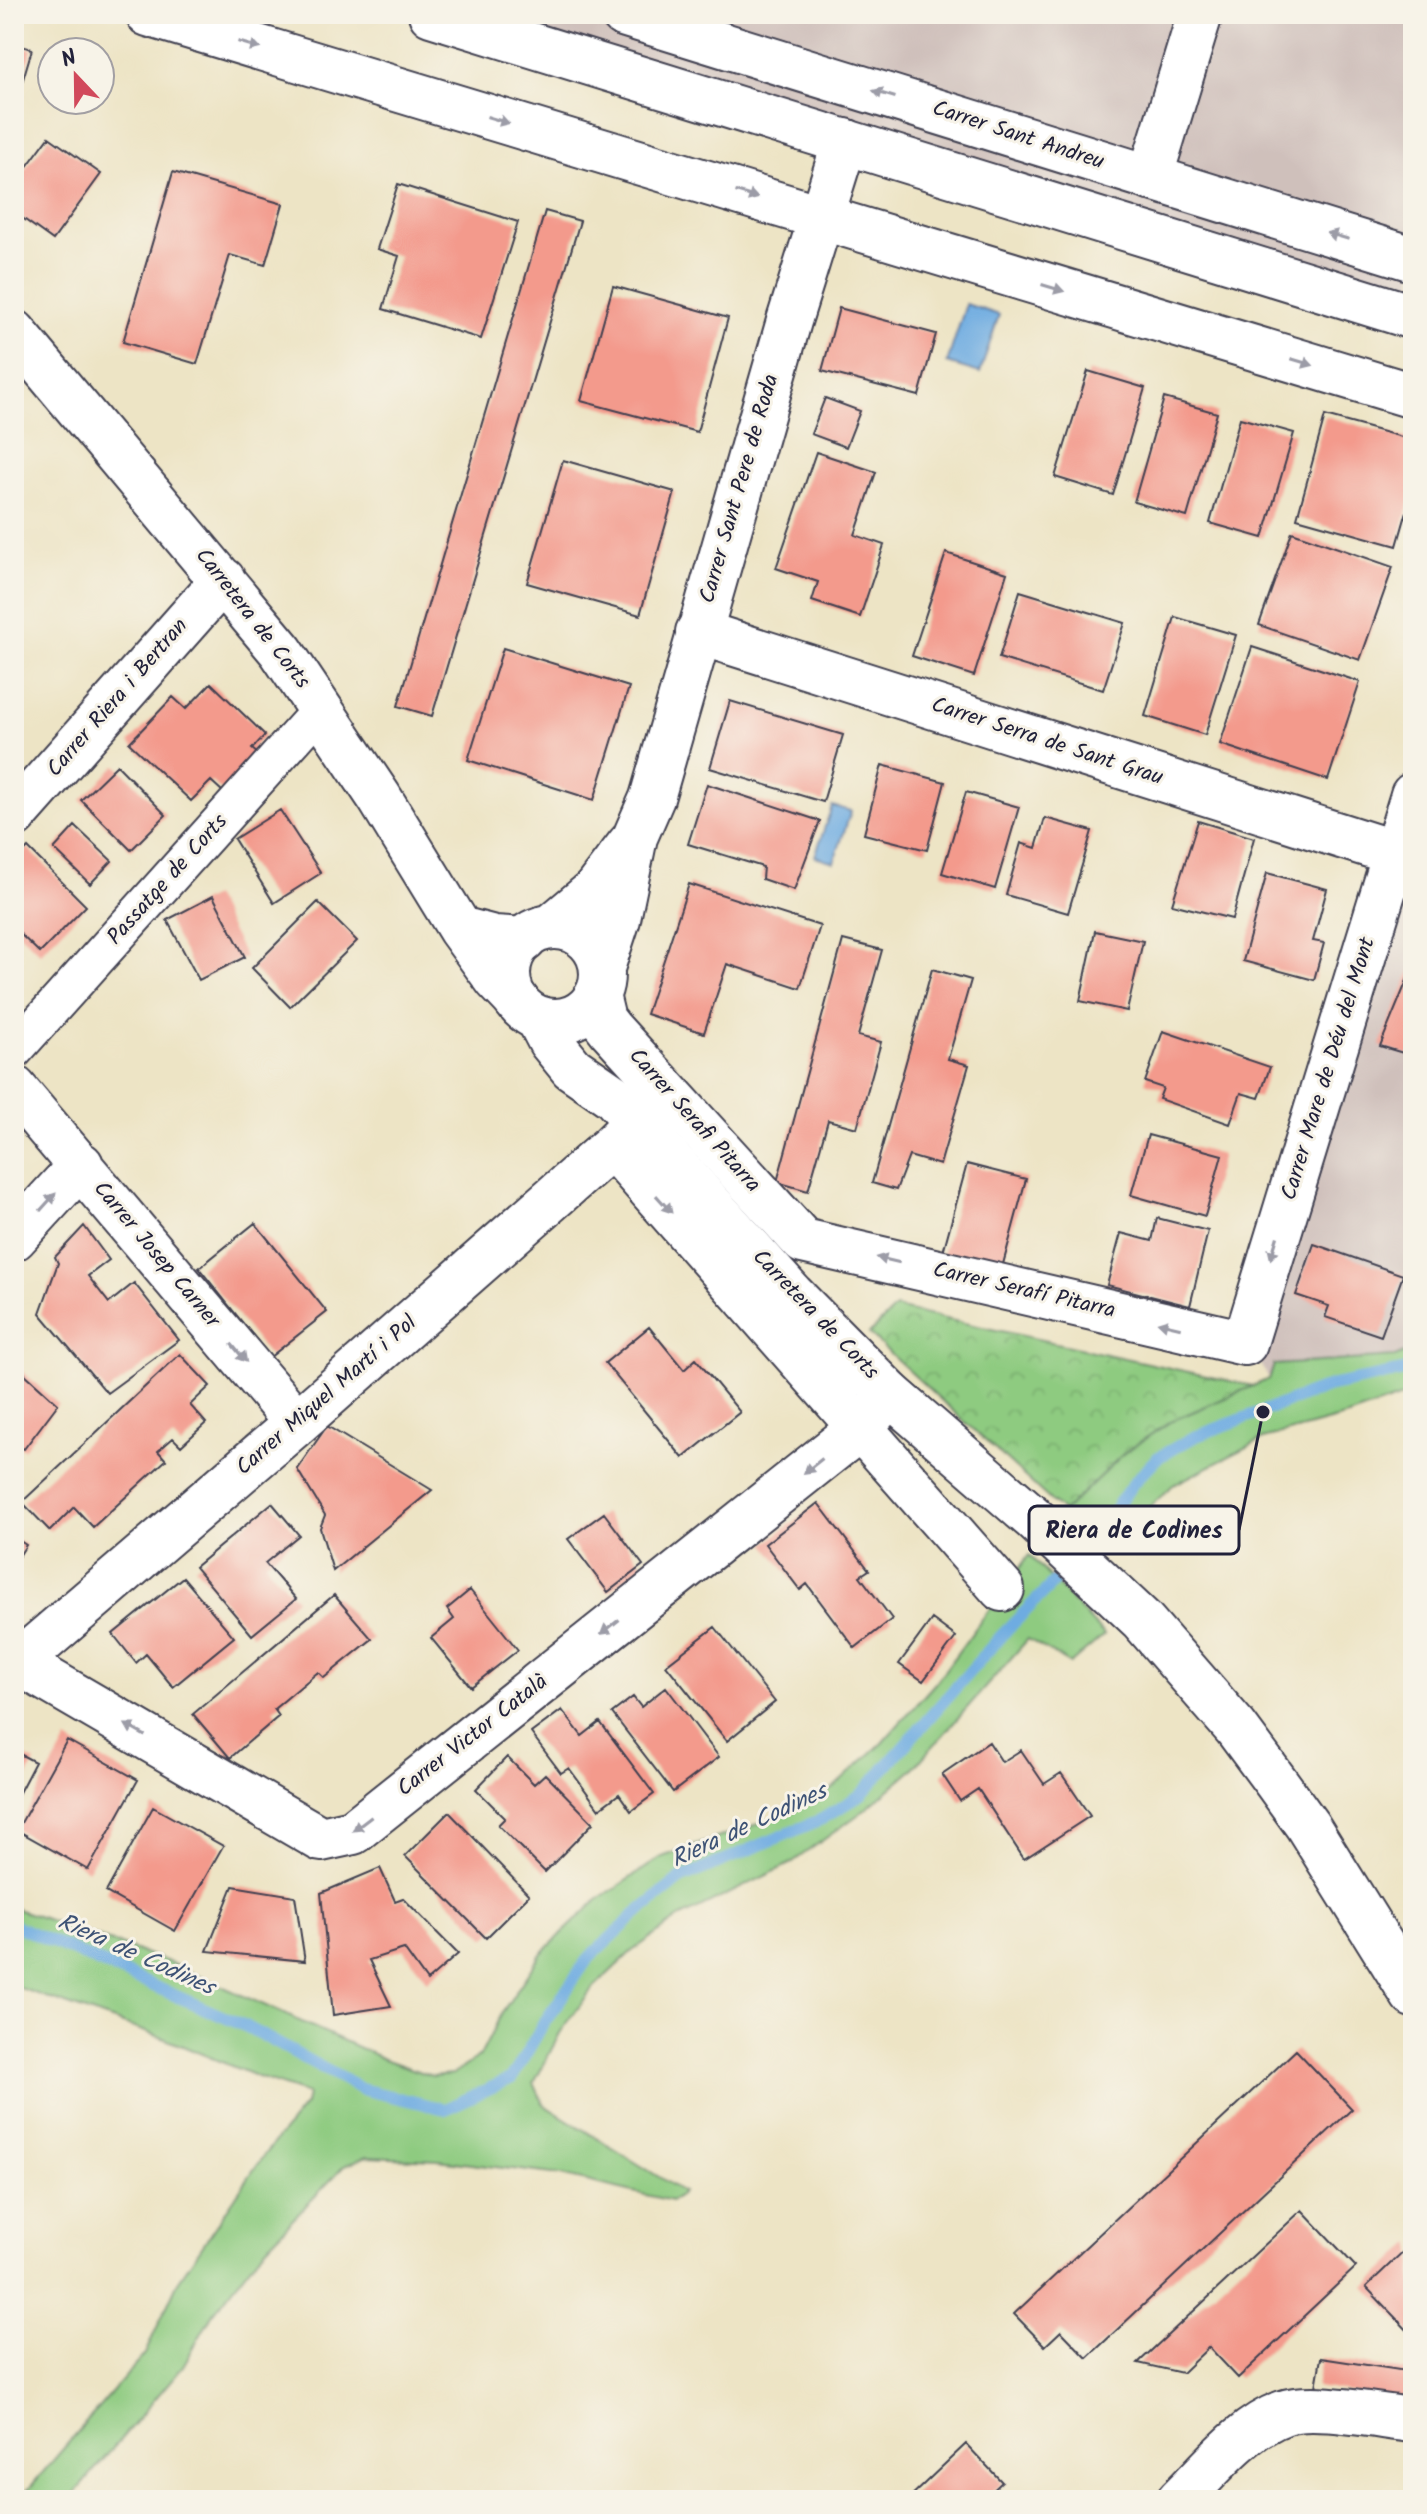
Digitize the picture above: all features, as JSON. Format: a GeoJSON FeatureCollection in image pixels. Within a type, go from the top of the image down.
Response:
{"type":"FeatureCollection","features":[{"type":"Feature","properties":{"kind":"street"},"geometry":{"type":"LineString","coordinates":[[148,14],[1413,396]]}},
{"type":"Feature","properties":{"kind":"street"},"geometry":{"type":"LineString","coordinates":[[431,14],[1413,317]]}},
{"type":"Feature","properties":{"kind":"street","name":"Carrer Sant Andreu"},"geometry":{"type":"LineString","coordinates":[[623,14],[1413,259]]}},
{"type":"Feature","properties":{"kind":"street"},"geometry":{"type":"LineString","coordinates":[[1150,178],[1200,14]]}},
{"type":"Feature","properties":{"kind":"street","name":"Carrer Sant Pere de Roda"},"geometry":{"type":"LineString","coordinates":[[596,990],[618,919],[635,837],[652,798],[789,321],[845,141]]}},
{"type":"Feature","properties":{"kind":"street","name":"Carretera de Corts"},"geometry":{"type":"LineString","coordinates":[[14,332],[281,651],[379,797],[460,929],[497,980],[527,1009],[572,1068],[621,1122],[890,1394],[1032,1517],[1142,1620],[1244,1739],[1307,1825],[1413,1995]]}},
{"type":"Feature","properties":{"kind":"street","name":"Carrer Riera i Bertran"},"geometry":{"type":"LineString","coordinates":[[14,816],[223,580]]}},
{"type":"Feature","properties":{"kind":"street","name":"Carrer Serra de Sant Grau"},"geometry":{"type":"LineString","coordinates":[[698,632],[1395,853]]}},
{"type":"Feature","properties":{"kind":"street","name":"Passatge de Corts"},"geometry":{"type":"LineString","coordinates":[[14,1051],[321,709]]}},
{"type":"Feature","properties":{"kind":"street","name":"Carrer Mare de Déu del Mont"},"geometry":{"type":"LineString","coordinates":[[1245,1343],[1413,795]]}},
{"type":"Feature","properties":{"kind":"street","name":"Carrer Sant Pere de Roda"},"geometry":{"type":"LineString","coordinates":[[537,933],[595,890],[635,837]]}},
{"type":"Feature","properties":{"kind":"street"},"geometry":{"type":"LineString","coordinates":[[460,929],[494,938],[569,929],[585,937],[596,951],[596,990],[569,1019],[548,1020],[527,1009],[510,985],[509,969],[513,953],[537,933]]}},
{"type":"Feature","properties":{"kind":"street","name":"Carretera de Corts"},"geometry":{"type":"LineString","coordinates":[[596,990],[594,1047],[621,1122],[859,1429],[1002,1589]]}},
{"type":"Feature","properties":{"kind":"street","name":"Carrer Serafi Pitarra"},"geometry":{"type":"LineString","coordinates":[[596,990],[603,1020],[610,1029],[803,1241]]}},
{"type":"Feature","properties":{"kind":"street","name":"Carrer Josep Carner"},"geometry":{"type":"LineString","coordinates":[[14,1088],[297,1423]]}},
{"type":"Feature","properties":{"kind":"street","name":"Carrer Miquel Martí i Pol"},"geometry":{"type":"LineString","coordinates":[[15,1663],[297,1423],[621,1122]]}},
{"type":"Feature","properties":{"kind":"street"},"geometry":{"type":"LineString","coordinates":[[14,1238],[81,1165]]}},
{"type":"Feature","properties":{"kind":"street","name":"Carrer Serafí Pitarra"},"geometry":{"type":"LineString","coordinates":[[803,1241],[1245,1343]]}},
{"type":"Feature","properties":{"kind":"street","name":"Carrer Victor Català"},"geometry":{"type":"LineString","coordinates":[[15,1663],[321,1839],[353,1832],[859,1429],[890,1394]]}},
{"type":"Feature","properties":{"kind":"street"},"geometry":{"type":"LineString","coordinates":[[1179,2500],[1254,2427],[1286,2411],[1319,2410],[1413,2420]]}},
{"type":"Feature","properties":{"kind":"shaded area"},"geometry":{"type":"Polygon","coordinates":[[[435,14],[1413,14],[1413,317],[435,14]]]}},
{"type":"Feature","properties":{"kind":"shaded area"},"geometry":{"type":"Polygon","coordinates":[[[1413,797],[1413,1349],[1395,1357],[1269,1378],[1245,1343],[1413,797]]]}},
{"type":"Feature","properties":{"kind":"green space"},"geometry":{"type":"Polygon","coordinates":[[[895,1308],[1253,1386],[1171,1421],[1125,1452],[1063,1512],[869,1334],[895,1308]]]}},
{"type":"Feature","properties":{"kind":"green space"},"geometry":{"type":"Polygon","coordinates":[[[1413,1349],[1413,1393],[1348,1416],[1263,1439],[1173,1485],[1107,1547],[1063,1512],[1125,1452],[1171,1421],[1269,1379],[1274,1365],[1395,1357],[1413,1349]]]}},
{"type":"Feature","properties":{"kind":"green space"},"geometry":{"type":"Polygon","coordinates":[[[1029,1555],[1104,1635],[1070,1664],[1028,1639],[912,1770],[866,1809],[790,1864],[679,1918],[631,1952],[592,1989],[560,2033],[534,2083],[544,2105],[683,2192],[671,2201],[561,2175],[438,2160],[366,2157],[344,2166],[258,2256],[212,2315],[183,2366],[69,2500],[19,2500],[145,2354],[177,2283],[263,2156],[305,2105],[307,2094],[163,2038],[14,1986],[14,1908],[166,1961],[384,2059],[432,2076],[453,2074],[480,2056],[503,2011],[541,1954],[597,1900],[662,1857],[769,1820],[832,1789],[882,1743],[936,1682],[1029,1555]]]}},
{"type":"Feature","properties":{"kind":"water"},"geometry":{"type":"Polygon","coordinates":[[[966,304],[999,315],[980,373],[947,363],[966,304]]]}},
{"type":"Feature","properties":{"kind":"water"},"geometry":{"type":"Polygon","coordinates":[[[832,806],[851,811],[834,862],[815,856],[832,806]]]}},
{"type":"Feature","properties":{"kind":"building"},"geometry":{"type":"Polygon","coordinates":[[[14,44],[32,49],[15,106],[14,106],[14,44]]]}},
{"type":"Feature","properties":{"kind":"building"},"geometry":{"type":"Polygon","coordinates":[[[49,137],[101,174],[53,240],[14,212],[14,184],[49,137]]]}},
{"type":"Feature","properties":{"kind":"building"},"geometry":{"type":"Polygon","coordinates":[[[173,172],[283,204],[265,265],[230,255],[197,364],[123,342],[173,172]]]}},
{"type":"Feature","properties":{"kind":"building"},"geometry":{"type":"Polygon","coordinates":[[[398,184],[518,222],[481,339],[383,309],[399,256],[377,249],[398,184]]]}},
{"type":"Feature","properties":{"kind":"building"},"geometry":{"type":"Polygon","coordinates":[[[545,211],[580,221],[432,716],[398,706],[545,211]]]}},
{"type":"Feature","properties":{"kind":"building"},"geometry":{"type":"Polygon","coordinates":[[[613,286],[728,318],[697,432],[581,401],[613,286]]]}},
{"type":"Feature","properties":{"kind":"building"},"geometry":{"type":"Polygon","coordinates":[[[839,308],[936,334],[919,396],[822,371],[839,308]]]}},
{"type":"Feature","properties":{"kind":"building"},"geometry":{"type":"Polygon","coordinates":[[[1088,371],[1145,388],[1113,495],[1055,477],[1088,371]]]}},
{"type":"Feature","properties":{"kind":"building"},"geometry":{"type":"Polygon","coordinates":[[[825,398],[860,411],[846,447],[811,434],[825,398]]]}},
{"type":"Feature","properties":{"kind":"building"},"geometry":{"type":"Polygon","coordinates":[[[1164,398],[1217,413],[1187,517],[1134,502],[1164,398]]]}},
{"type":"Feature","properties":{"kind":"building"},"geometry":{"type":"Polygon","coordinates":[[[1325,416],[1413,440],[1413,490],[1397,546],[1297,518],[1325,416]]]}},
{"type":"Feature","properties":{"kind":"building"},"geometry":{"type":"Polygon","coordinates":[[[1240,418],[1294,433],[1263,538],[1210,523],[1240,418]]]}},
{"type":"Feature","properties":{"kind":"building"},"geometry":{"type":"Polygon","coordinates":[[[816,452],[876,472],[855,535],[884,545],[860,617],[812,601],[818,582],[776,568],[816,452]]]}},
{"type":"Feature","properties":{"kind":"building"},"geometry":{"type":"Polygon","coordinates":[[[563,460],[675,492],[640,615],[527,583],[563,460]]]}},
{"type":"Feature","properties":{"kind":"building"},"geometry":{"type":"Polygon","coordinates":[[[1292,532],[1393,567],[1360,660],[1259,625],[1292,532]]]}},
{"type":"Feature","properties":{"kind":"building"},"geometry":{"type":"Polygon","coordinates":[[[946,553],[1007,573],[974,676],[912,656],[946,553]]]}},
{"type":"Feature","properties":{"kind":"building"},"geometry":{"type":"Polygon","coordinates":[[[1020,591],[1125,623],[1103,690],[999,658],[1020,591]]]}},
{"type":"Feature","properties":{"kind":"building"},"geometry":{"type":"Polygon","coordinates":[[[1175,617],[1236,635],[1205,735],[1145,716],[1175,617]]]}},
{"type":"Feature","properties":{"kind":"building"},"geometry":{"type":"Polygon","coordinates":[[[1252,647],[1360,682],[1328,780],[1220,744],[1252,647]]]}},
{"type":"Feature","properties":{"kind":"building"},"geometry":{"type":"Polygon","coordinates":[[[503,648],[629,687],[594,800],[468,760],[503,648]]]}},
{"type":"Feature","properties":{"kind":"building"},"geometry":{"type":"Polygon","coordinates":[[[211,683],[265,735],[252,749],[258,754],[223,792],[211,781],[191,801],[129,743],[173,697],[186,709],[211,683]]]}},
{"type":"Feature","properties":{"kind":"building"},"geometry":{"type":"Polygon","coordinates":[[[730,701],[843,735],[823,802],[710,768],[730,701]]]}},
{"type":"Feature","properties":{"kind":"building"},"geometry":{"type":"Polygon","coordinates":[[[117,765],[166,815],[131,850],[81,800],[117,765]]]}},
{"type":"Feature","properties":{"kind":"building"},"geometry":{"type":"Polygon","coordinates":[[[882,765],[945,782],[927,850],[864,834],[882,765]]]}},
{"type":"Feature","properties":{"kind":"building"},"geometry":{"type":"Polygon","coordinates":[[[707,784],[820,821],[794,890],[762,879],[763,867],[688,844],[707,784]]]}},
{"type":"Feature","properties":{"kind":"building"},"geometry":{"type":"Polygon","coordinates":[[[966,792],[1019,807],[995,889],[942,873],[966,792]]]}},
{"type":"Feature","properties":{"kind":"building"},"geometry":{"type":"Polygon","coordinates":[[[280,810],[321,873],[274,903],[234,839],[280,810]]]}},
{"type":"Feature","properties":{"kind":"building"},"geometry":{"type":"Polygon","coordinates":[[[1045,818],[1092,831],[1068,913],[1006,895],[1021,843],[1036,848],[1045,818]]]}},
{"type":"Feature","properties":{"kind":"building"},"geometry":{"type":"Polygon","coordinates":[[[1198,821],[1254,838],[1232,919],[1172,904],[1198,821]]]}},
{"type":"Feature","properties":{"kind":"building"},"geometry":{"type":"Polygon","coordinates":[[[75,826],[112,861],[90,884],[54,849],[75,826]]]}},
{"type":"Feature","properties":{"kind":"building"},"geometry":{"type":"Polygon","coordinates":[[[28,848],[86,906],[40,953],[14,928],[14,862],[28,848]]]}},
{"type":"Feature","properties":{"kind":"building"},"geometry":{"type":"Polygon","coordinates":[[[1267,873],[1327,889],[1313,941],[1324,943],[1314,980],[1243,961],[1267,873]]]}},
{"type":"Feature","properties":{"kind":"building"},"geometry":{"type":"Polygon","coordinates":[[[689,884],[820,926],[800,988],[727,964],[704,1033],[646,1014],[689,884]]]}},
{"type":"Feature","properties":{"kind":"building"},"geometry":{"type":"Polygon","coordinates":[[[213,896],[245,957],[199,980],[167,920],[213,896]]]}},
{"type":"Feature","properties":{"kind":"building"},"geometry":{"type":"Polygon","coordinates":[[[318,902],[357,941],[290,1007],[252,968],[318,902]]]}},
{"type":"Feature","properties":{"kind":"building"},"geometry":{"type":"Polygon","coordinates":[[[1095,931],[1143,941],[1127,1011],[1080,1001],[1095,931]]]}},
{"type":"Feature","properties":{"kind":"building"},"geometry":{"type":"Polygon","coordinates":[[[843,940],[882,950],[858,1036],[881,1042],[857,1128],[828,1120],[808,1191],[777,1182],[843,940]]]}},
{"type":"Feature","properties":{"kind":"building"},"geometry":{"type":"Polygon","coordinates":[[[1413,966],[1413,1056],[1380,1046],[1413,966]]]}},
{"type":"Feature","properties":{"kind":"building"},"geometry":{"type":"Polygon","coordinates":[[[932,969],[971,980],[948,1059],[969,1065],[940,1165],[909,1156],[896,1190],[872,1183],[932,969]]]}},
{"type":"Feature","properties":{"kind":"building"},"geometry":{"type":"Polygon","coordinates":[[[1163,1031],[1270,1067],[1259,1098],[1241,1093],[1230,1124],[1159,1099],[1163,1088],[1145,1082],[1163,1031]]]}},
{"type":"Feature","properties":{"kind":"building"},"geometry":{"type":"Polygon","coordinates":[[[1148,1135],[1222,1155],[1205,1216],[1131,1195],[1148,1135]]]}},
{"type":"Feature","properties":{"kind":"building"},"geometry":{"type":"Polygon","coordinates":[[[967,1164],[1026,1179],[999,1279],[940,1263],[967,1164]]]}},
{"type":"Feature","properties":{"kind":"building"},"geometry":{"type":"Polygon","coordinates":[[[1157,1218],[1208,1231],[1190,1306],[1107,1285],[1121,1233],[1152,1241],[1157,1218]]]}},
{"type":"Feature","properties":{"kind":"building"},"geometry":{"type":"Polygon","coordinates":[[[255,1223],[327,1312],[270,1357],[199,1268],[255,1223]]]}},
{"type":"Feature","properties":{"kind":"building"},"geometry":{"type":"Polygon","coordinates":[[[84,1226],[109,1260],[88,1276],[109,1303],[134,1283],[179,1340],[107,1393],[40,1313],[58,1263],[55,1257],[84,1226]]]}},
{"type":"Feature","properties":{"kind":"building"},"geometry":{"type":"Polygon","coordinates":[[[1314,1244],[1403,1275],[1381,1336],[1325,1317],[1329,1306],[1296,1295],[1314,1244]]]}},
{"type":"Feature","properties":{"kind":"building"},"geometry":{"type":"Polygon","coordinates":[[[649,1327],[684,1370],[696,1359],[740,1412],[683,1458],[605,1363],[649,1327]]]}},
{"type":"Feature","properties":{"kind":"building"},"geometry":{"type":"Polygon","coordinates":[[[180,1354],[210,1386],[190,1405],[206,1423],[181,1446],[173,1438],[158,1451],[166,1460],[93,1527],[74,1507],[50,1531],[22,1502],[180,1354]]]}},
{"type":"Feature","properties":{"kind":"building"},"geometry":{"type":"Polygon","coordinates":[[[14,1364],[58,1404],[24,1449],[14,1443],[14,1364]]]}},
{"type":"Feature","properties":{"kind":"building"},"geometry":{"type":"Polygon","coordinates":[[[327,1426],[432,1490],[333,1571],[320,1528],[325,1515],[297,1469],[327,1426]]]}},
{"type":"Feature","properties":{"kind":"building"},"geometry":{"type":"Polygon","coordinates":[[[272,1503],[299,1535],[265,1563],[296,1599],[252,1635],[195,1567],[272,1503]]]}},
{"type":"Feature","properties":{"kind":"building"},"geometry":{"type":"Polygon","coordinates":[[[818,1503],[869,1570],[860,1576],[892,1619],[855,1648],[807,1584],[800,1590],[765,1544],[818,1503]]]}},
{"type":"Feature","properties":{"kind":"building"},"geometry":{"type":"Polygon","coordinates":[[[604,1513],[643,1565],[608,1592],[568,1539],[604,1513]]]}},
{"type":"Feature","properties":{"kind":"building"},"geometry":{"type":"Polygon","coordinates":[[[14,1537],[26,1545],[14,1564],[14,1537]]]}},
{"type":"Feature","properties":{"kind":"building"},"geometry":{"type":"Polygon","coordinates":[[[183,1577],[234,1637],[173,1687],[146,1654],[136,1663],[113,1634],[183,1577]]]}},
{"type":"Feature","properties":{"kind":"building"},"geometry":{"type":"Polygon","coordinates":[[[470,1590],[518,1650],[471,1687],[431,1638],[454,1619],[447,1609],[470,1590]]]}},
{"type":"Feature","properties":{"kind":"building"},"geometry":{"type":"Polygon","coordinates":[[[334,1595],[372,1639],[324,1678],[318,1672],[274,1709],[279,1716],[230,1758],[193,1714],[334,1595]]]}},
{"type":"Feature","properties":{"kind":"building"},"geometry":{"type":"Polygon","coordinates":[[[932,1619],[956,1637],[923,1681],[899,1664],[932,1619]]]}},
{"type":"Feature","properties":{"kind":"building"},"geometry":{"type":"Polygon","coordinates":[[[715,1627],[775,1702],[727,1741],[666,1665],[715,1627]]]}},
{"type":"Feature","properties":{"kind":"building"},"geometry":{"type":"Polygon","coordinates":[[[666,1687],[719,1757],[673,1792],[612,1713],[633,1697],[641,1707],[666,1687]]]}},
{"type":"Feature","properties":{"kind":"building"},"geometry":{"type":"Polygon","coordinates":[[[562,1710],[582,1736],[600,1722],[654,1794],[631,1811],[619,1794],[599,1809],[569,1768],[561,1773],[531,1733],[562,1710]]]}},
{"type":"Feature","properties":{"kind":"building"},"geometry":{"type":"Polygon","coordinates":[[[67,1740],[138,1780],[88,1870],[17,1830],[67,1740]]]}},
{"type":"Feature","properties":{"kind":"building"},"geometry":{"type":"Polygon","coordinates":[[[989,1742],[1002,1762],[1021,1750],[1044,1784],[1061,1773],[1090,1816],[1024,1859],[978,1789],[960,1801],[942,1774],[989,1742]]]}},
{"type":"Feature","properties":{"kind":"building"},"geometry":{"type":"Polygon","coordinates":[[[14,1751],[35,1762],[14,1802],[14,1751]]]}},
{"type":"Feature","properties":{"kind":"building"},"geometry":{"type":"Polygon","coordinates":[[[507,1757],[534,1784],[545,1774],[593,1823],[545,1872],[498,1825],[505,1818],[476,1789],[507,1757]]]}},
{"type":"Feature","properties":{"kind":"building"},"geometry":{"type":"Polygon","coordinates":[[[153,1807],[223,1846],[175,1931],[106,1892],[153,1807]]]}},
{"type":"Feature","properties":{"kind":"building"},"geometry":{"type":"Polygon","coordinates":[[[449,1812],[529,1895],[486,1938],[405,1856],[449,1812]]]}},
{"type":"Feature","properties":{"kind":"building"},"geometry":{"type":"Polygon","coordinates":[[[380,1868],[395,1901],[403,1898],[458,1954],[427,1981],[404,1949],[369,1960],[391,2006],[333,2015],[321,1893],[380,1868]]]}},
{"type":"Feature","properties":{"kind":"building"},"geometry":{"type":"Polygon","coordinates":[[[233,1886],[295,1896],[305,1961],[207,1951],[233,1886]]]}},
{"type":"Feature","properties":{"kind":"building"},"geometry":{"type":"Polygon","coordinates":[[[1296,2050],[1352,2109],[1087,2358],[1061,2331],[1045,2346],[1014,2314],[1296,2050]]]}},
{"type":"Feature","properties":{"kind":"building"},"geometry":{"type":"Polygon","coordinates":[[[1302,2210],[1356,2267],[1238,2378],[1209,2347],[1182,2373],[1138,2363],[1302,2210]]]}},
{"type":"Feature","properties":{"kind":"building"},"geometry":{"type":"Polygon","coordinates":[[[1413,2242],[1413,2336],[1366,2287],[1413,2242]]]}},
{"type":"Feature","properties":{"kind":"building"},"geometry":{"type":"Polygon","coordinates":[[[1321,2358],[1413,2372],[1413,2402],[1316,2387],[1321,2358]]]}},
{"type":"Feature","properties":{"kind":"building"},"geometry":{"type":"Polygon","coordinates":[[[966,2444],[1002,2482],[983,2500],[907,2500],[966,2444]]]}},
{"type":"Feature","properties":{"kind":"waterway","name":"Riera de Codines"},"geometry":{"type":"LineString","coordinates":[[1098,1533],[1134,1482],[1157,1458],[1194,1437],[1330,1386],[1413,1369]]}},
{"type":"Feature","properties":{"kind":"waterway","name":"Riera de Codines"},"geometry":{"type":"LineString","coordinates":[[14,1925],[247,2027],[361,2089],[445,2109],[512,2078],[542,2026],[587,1960],[680,1879],[822,1819],[862,1794],[1001,1636],[1060,1576]]}},
{"type":"Feature","properties":{"kind":"place","name":"Riera de Codines"},"geometry":{"type":"Point","coordinates":[1263,1412]}}]}
